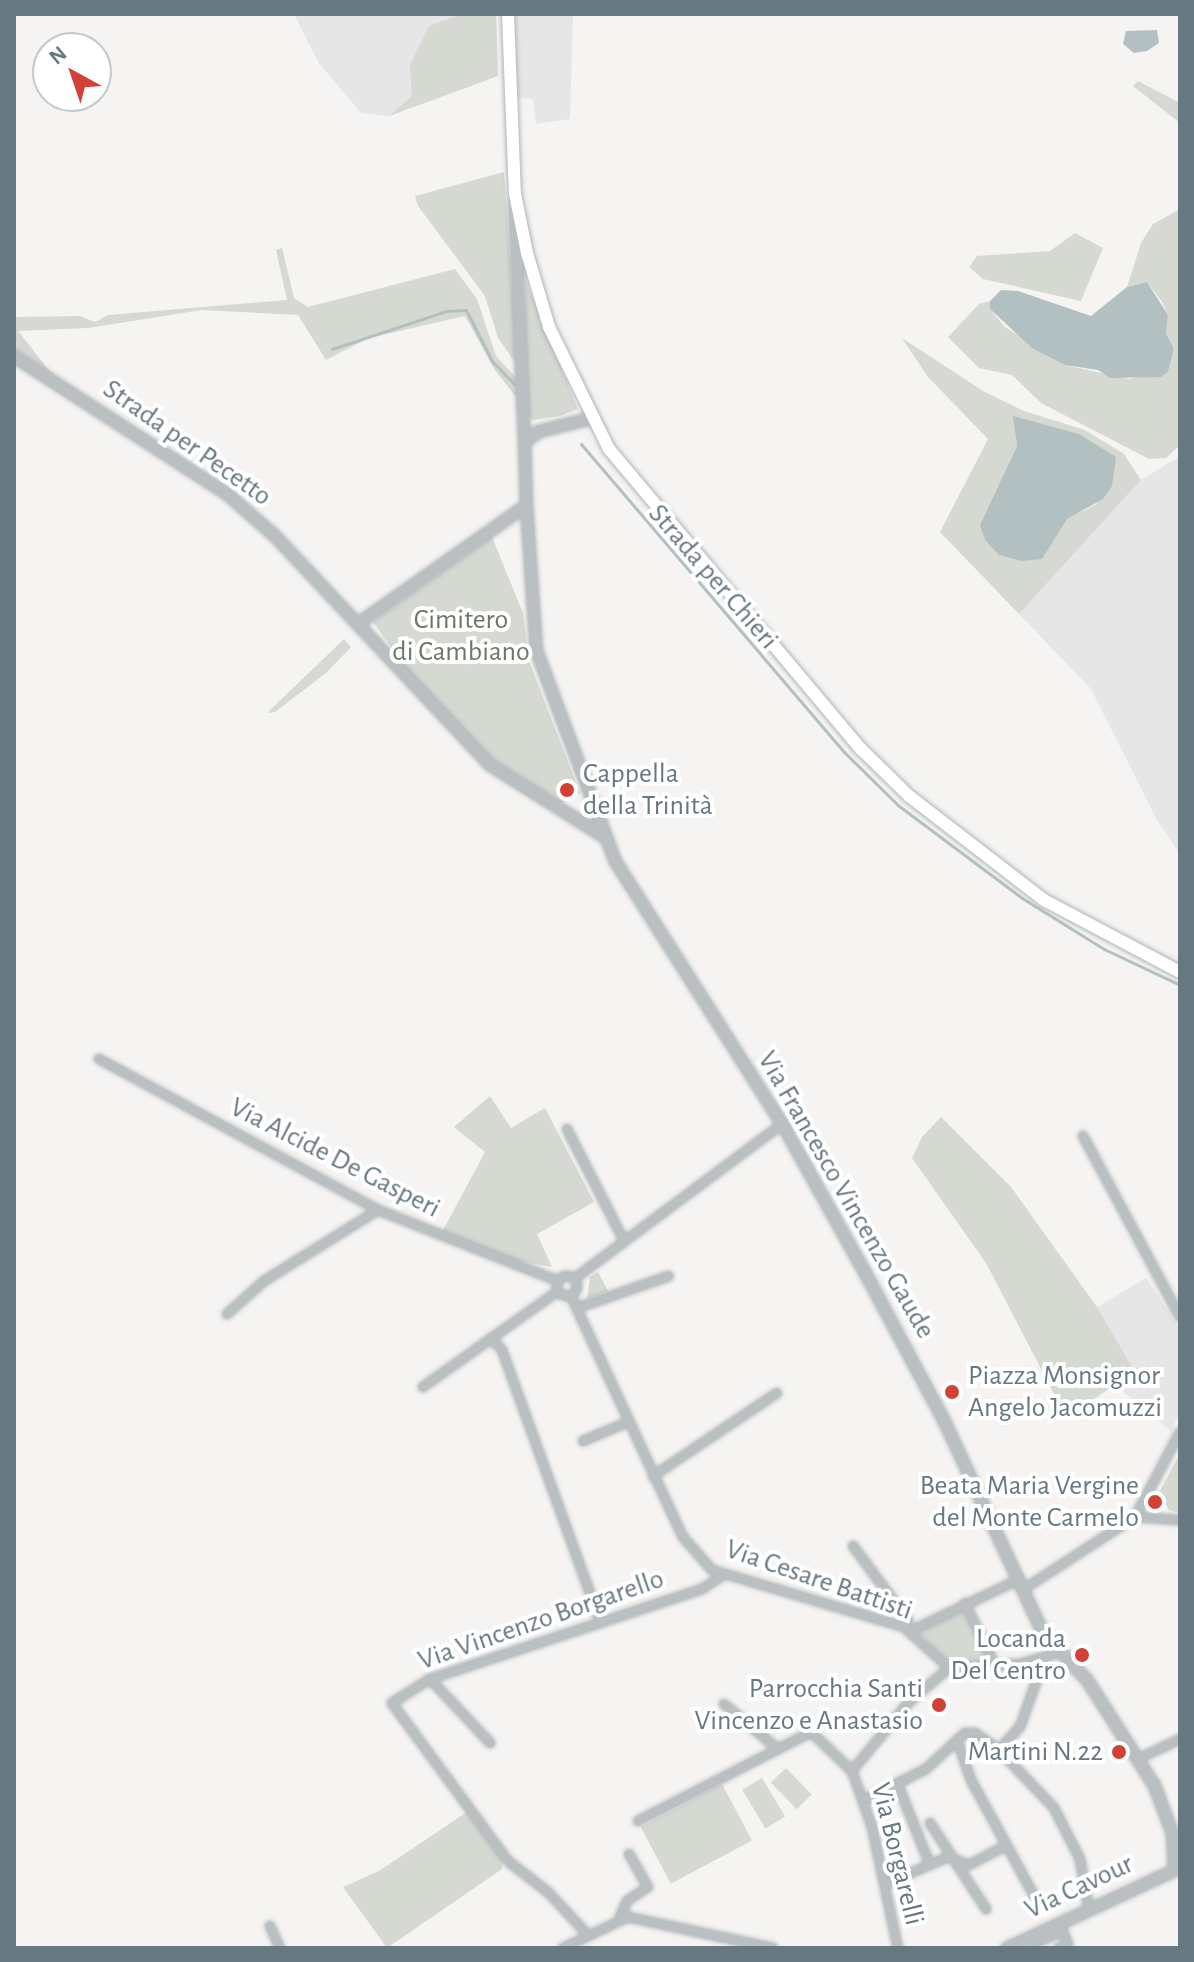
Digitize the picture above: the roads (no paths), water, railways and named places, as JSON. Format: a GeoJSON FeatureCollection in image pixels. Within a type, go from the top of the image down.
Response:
{"type":"FeatureCollection","features":[{"type":"Feature","properties":{"kind":"main road","name":"Strada per Chieri"},"geometry":{"type":"LineString","coordinates":[[508,14],[515,194],[549,327],[591,418],[643,496],[861,749],[909,796],[1044,900],[1180,972]]}},
{"type":"Feature","properties":{"kind":"street"},"geometry":{"type":"LineString","coordinates":[[515,194],[526,505],[536,650],[605,837]]}},
{"type":"Feature","properties":{"kind":"street","name":"Strada per Pecetto"},"geometry":{"type":"LineString","coordinates":[[14,356],[226,493],[358,623],[489,764],[605,837]]}},
{"type":"Feature","properties":{"kind":"street"},"geometry":{"type":"LineString","coordinates":[[524,442],[538,431],[591,418]]}},
{"type":"Feature","properties":{"kind":"street"},"geometry":{"type":"LineString","coordinates":[[358,623],[526,505]]}},
{"type":"Feature","properties":{"kind":"street","name":"Via Francesco Vincenzo Gaude"},"geometry":{"type":"LineString","coordinates":[[605,837],[782,1124],[912,1358],[1043,1633],[1087,1680],[1138,1759],[1165,1811],[1177,1875]]}},
{"type":"Feature","properties":{"kind":"street","name":"Via Alcide De Gasperi"},"geometry":{"type":"LineString","coordinates":[[99,1059],[378,1210],[558,1286],[571,1296]]}},
{"type":"Feature","properties":{"kind":"street"},"geometry":{"type":"LineString","coordinates":[[574,1279],[782,1124]]}},
{"type":"Feature","properties":{"kind":"street"},"geometry":{"type":"LineString","coordinates":[[567,1129],[624,1241]]}},
{"type":"Feature","properties":{"kind":"street"},"geometry":{"type":"LineString","coordinates":[[1083,1136],[1180,1317]]}},
{"type":"Feature","properties":{"kind":"street"},"geometry":{"type":"LineString","coordinates":[[227,1314],[264,1281],[378,1210]]}},
{"type":"Feature","properties":{"kind":"street"},"geometry":{"type":"LineString","coordinates":[[423,1387],[491,1338],[567,1276],[574,1279],[577,1287],[571,1296]]}},
{"type":"Feature","properties":{"kind":"street"},"geometry":{"type":"LineString","coordinates":[[577,1308],[669,1276]]}},
{"type":"Feature","properties":{"kind":"street","name":"Via Cesare Battisti"},"geometry":{"type":"LineString","coordinates":[[571,1296],[683,1537],[722,1576],[908,1629],[949,1668]]}},
{"type":"Feature","properties":{"kind":"street"},"geometry":{"type":"LineString","coordinates":[[491,1338],[502,1350],[600,1620]]}},
{"type":"Feature","properties":{"kind":"street"},"geometry":{"type":"LineString","coordinates":[[653,1476],[777,1393]]}},
{"type":"Feature","properties":{"kind":"street"},"geometry":{"type":"LineString","coordinates":[[583,1441],[628,1422]]}},
{"type":"Feature","properties":{"kind":"street"},"geometry":{"type":"LineString","coordinates":[[853,1546],[908,1620],[908,1629],[965,1603],[1022,1584],[1135,1517],[1180,1432]]}},
{"type":"Feature","properties":{"kind":"street"},"geometry":{"type":"LineString","coordinates":[[1135,1517],[1180,1520]]}},
{"type":"Feature","properties":{"kind":"street","name":"Via Vincenzo Borgarello"},"geometry":{"type":"LineString","coordinates":[[586,1933],[549,1893],[508,1861],[470,1804],[392,1708],[396,1698],[430,1679],[600,1620],[702,1589],[722,1576]]}},
{"type":"Feature","properties":{"kind":"street"},"geometry":{"type":"LineString","coordinates":[[965,1603],[996,1667]]}},
{"type":"Feature","properties":{"kind":"street"},"geometry":{"type":"LineString","coordinates":[[638,1821],[811,1732],[852,1771],[909,1702],[949,1668],[996,1667],[1044,1660],[1061,1652]]}},
{"type":"Feature","properties":{"kind":"street"},"geometry":{"type":"LineString","coordinates":[[999,1750],[1020,1727],[1044,1660]]}},
{"type":"Feature","properties":{"kind":"street"},"geometry":{"type":"LineString","coordinates":[[430,1679],[490,1743]]}},
{"type":"Feature","properties":{"kind":"street"},"geometry":{"type":"LineString","coordinates":[[724,1704],[778,1749]]}},
{"type":"Feature","properties":{"kind":"street"},"geometry":{"type":"LineString","coordinates":[[864,1800],[898,1785],[947,1754],[957,1740],[975,1733],[999,1750],[1054,1808],[1071,1836],[1089,1910]]}},
{"type":"Feature","properties":{"kind":"street"},"geometry":{"type":"LineString","coordinates":[[1138,1759],[1180,1739]]}},
{"type":"Feature","properties":{"kind":"street"},"geometry":{"type":"LineString","coordinates":[[957,1740],[1005,1846],[1036,1899]]}},
{"type":"Feature","properties":{"kind":"street","name":"Via Borgarelli"},"geometry":{"type":"LineString","coordinates":[[852,1771],[864,1800],[898,1948]]}},
{"type":"Feature","properties":{"kind":"street"},"geometry":{"type":"LineString","coordinates":[[898,1785],[930,1865]]}},
{"type":"Feature","properties":{"kind":"street"},"geometry":{"type":"LineString","coordinates":[[930,1823],[948,1857],[986,1909]]}},
{"type":"Feature","properties":{"kind":"street"},"geometry":{"type":"LineString","coordinates":[[885,1884],[948,1857],[969,1865],[1005,1846]]}},
{"type":"Feature","properties":{"kind":"street"},"geometry":{"type":"LineString","coordinates":[[620,1917],[627,1901],[648,1887],[629,1854]]}},
{"type":"Feature","properties":{"kind":"street","name":"Via Cavour"},"geometry":{"type":"LineString","coordinates":[[1006,1948],[1034,1943],[1089,1910],[1177,1875]]}},
{"type":"Feature","properties":{"kind":"street"},"geometry":{"type":"LineString","coordinates":[[563,1948],[620,1917],[773,1948]]}},
{"type":"Feature","properties":{"kind":"street"},"geometry":{"type":"LineString","coordinates":[[270,1926],[280,1948]]}},
{"type":"Feature","properties":{"kind":"street"},"geometry":{"type":"LineString","coordinates":[[1061,1927],[1066,1947]]}},
{"type":"Feature","properties":{"kind":"waterway"},"geometry":{"type":"LineString","coordinates":[[332,349],[446,311],[466,310],[492,361],[514,384]]}},
{"type":"Feature","properties":{"kind":"waterway"},"geometry":{"type":"LineString","coordinates":[[581,444],[844,752],[899,806],[1022,898],[1104,949],[1180,985]]}},
{"type":"Feature","properties":{"kind":"place","name":"Cappella della Trinità"},"geometry":{"type":"Point","coordinates":[567,790]}},
{"type":"Feature","properties":{"kind":"place","name":"Piazza Monsignor Angelo Jacomuzzi"},"geometry":{"type":"Point","coordinates":[952,1392]}},
{"type":"Feature","properties":{"kind":"place","name":"Beata Maria Vergine del Monte Carmelo"},"geometry":{"type":"Point","coordinates":[1155,1502]}},
{"type":"Feature","properties":{"kind":"place","name":"Locanda Del Centro"},"geometry":{"type":"Point","coordinates":[1082,1655]}},
{"type":"Feature","properties":{"kind":"place","name":"Parrocchia Santi Vincenzo e Anastasio"},"geometry":{"type":"Point","coordinates":[939,1705]}},
{"type":"Feature","properties":{"kind":"place","name":"Martini N.22"},"geometry":{"type":"Point","coordinates":[1119,1752]}},
{"type":"Feature","properties":{"kind":"park label","name":"Cimitero di Cambiano"},"geometry":{"type":"Point","coordinates":[461,636]}}]}
